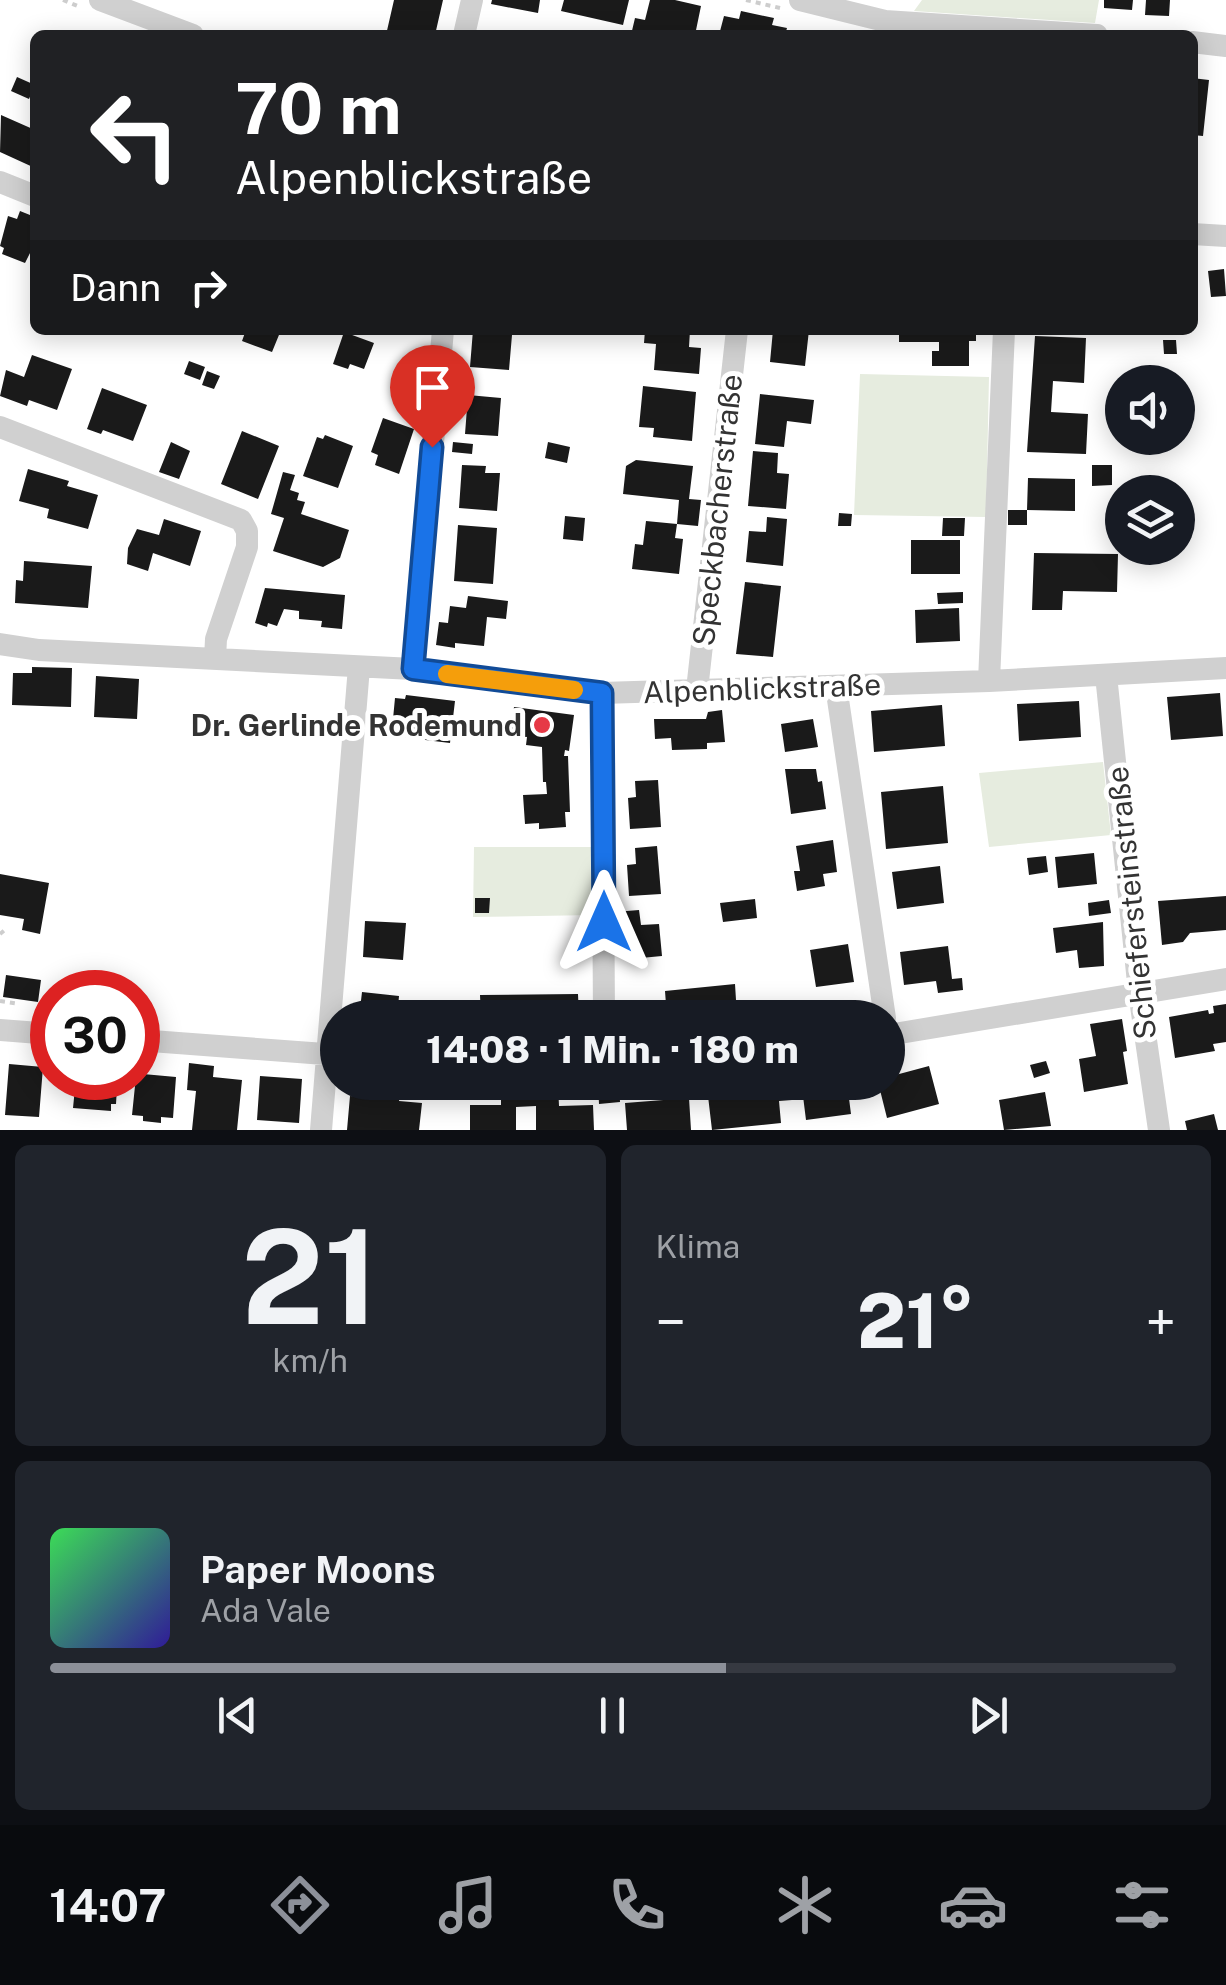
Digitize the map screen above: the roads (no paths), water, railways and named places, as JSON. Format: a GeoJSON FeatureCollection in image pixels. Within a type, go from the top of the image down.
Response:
{"type":"FeatureCollection","features":[{"type":"Feature","properties":{"kind":"street"},"geometry":{"type":"LineString","coordinates":[[100,0],[138,7],[183,30]]}},
{"type":"Feature","properties":{"kind":"street"},"geometry":{"type":"LineString","coordinates":[[465,30],[472,0]]}},
{"type":"Feature","properties":{"kind":"street"},"geometry":{"type":"LineString","coordinates":[[800,0],[886,21],[1022,30]]}},
{"type":"Feature","properties":{"kind":"street"},"geometry":{"type":"LineString","coordinates":[[1198,43],[1226,46]]}},
{"type":"Feature","properties":{"kind":"street"},"geometry":{"type":"LineString","coordinates":[[0,182],[30,194]]}},
{"type":"Feature","properties":{"kind":"street"},"geometry":{"type":"LineString","coordinates":[[1198,234],[1226,236]]}},
{"type":"Feature","properties":{"kind":"street"},"geometry":{"type":"LineString","coordinates":[[413,669],[437,335]]}},
{"type":"Feature","properties":{"kind":"street","name":"Speckbacherstraße"},"geometry":{"type":"LineString","coordinates":[[698,690],[736,335]]}},
{"type":"Feature","properties":{"kind":"street"},"geometry":{"type":"LineString","coordinates":[[990,681],[1004,335]]}},
{"type":"Feature","properties":{"kind":"street"},"geometry":{"type":"LineString","coordinates":[[0,427],[241,520],[247,531],[246,547],[216,639],[214,659]]}},
{"type":"Feature","properties":{"kind":"street","name":"Alpenblickstraße"},"geometry":{"type":"LineString","coordinates":[[0,644],[39,650],[413,669],[602,693],[990,681],[1226,668]]}},
{"type":"Feature","properties":{"kind":"street"},"geometry":{"type":"LineString","coordinates":[[336,1000],[360,667]]}},
{"type":"Feature","properties":{"kind":"street","name":"Schiefersteinstraße"},"geometry":{"type":"LineString","coordinates":[[1106,675],[1139,992],[1160,1130]]}},
{"type":"Feature","properties":{"kind":"street"},"geometry":{"type":"LineString","coordinates":[[836,686],[882,1000]]}},
{"type":"Feature","properties":{"kind":"street"},"geometry":{"type":"LineString","coordinates":[[602,693],[604,1000]]}},
{"type":"Feature","properties":{"kind":"street"},"geometry":{"type":"LineString","coordinates":[[905,1031],[1226,978]]}},
{"type":"Feature","properties":{"kind":"street"},"geometry":{"type":"LineString","coordinates":[[0,1030],[30,1032]]}},
{"type":"Feature","properties":{"kind":"street"},"geometry":{"type":"LineString","coordinates":[[160,1042],[320,1053]]}},
{"type":"Feature","properties":{"kind":"street"},"geometry":{"type":"LineString","coordinates":[[321,1130],[325,1100]]}},
{"type":"Feature","properties":{"kind":"place","name":"Dr. Gerlinde Rodemund"},"geometry":{"type":"Point","coordinates":[542,725]}}]}
